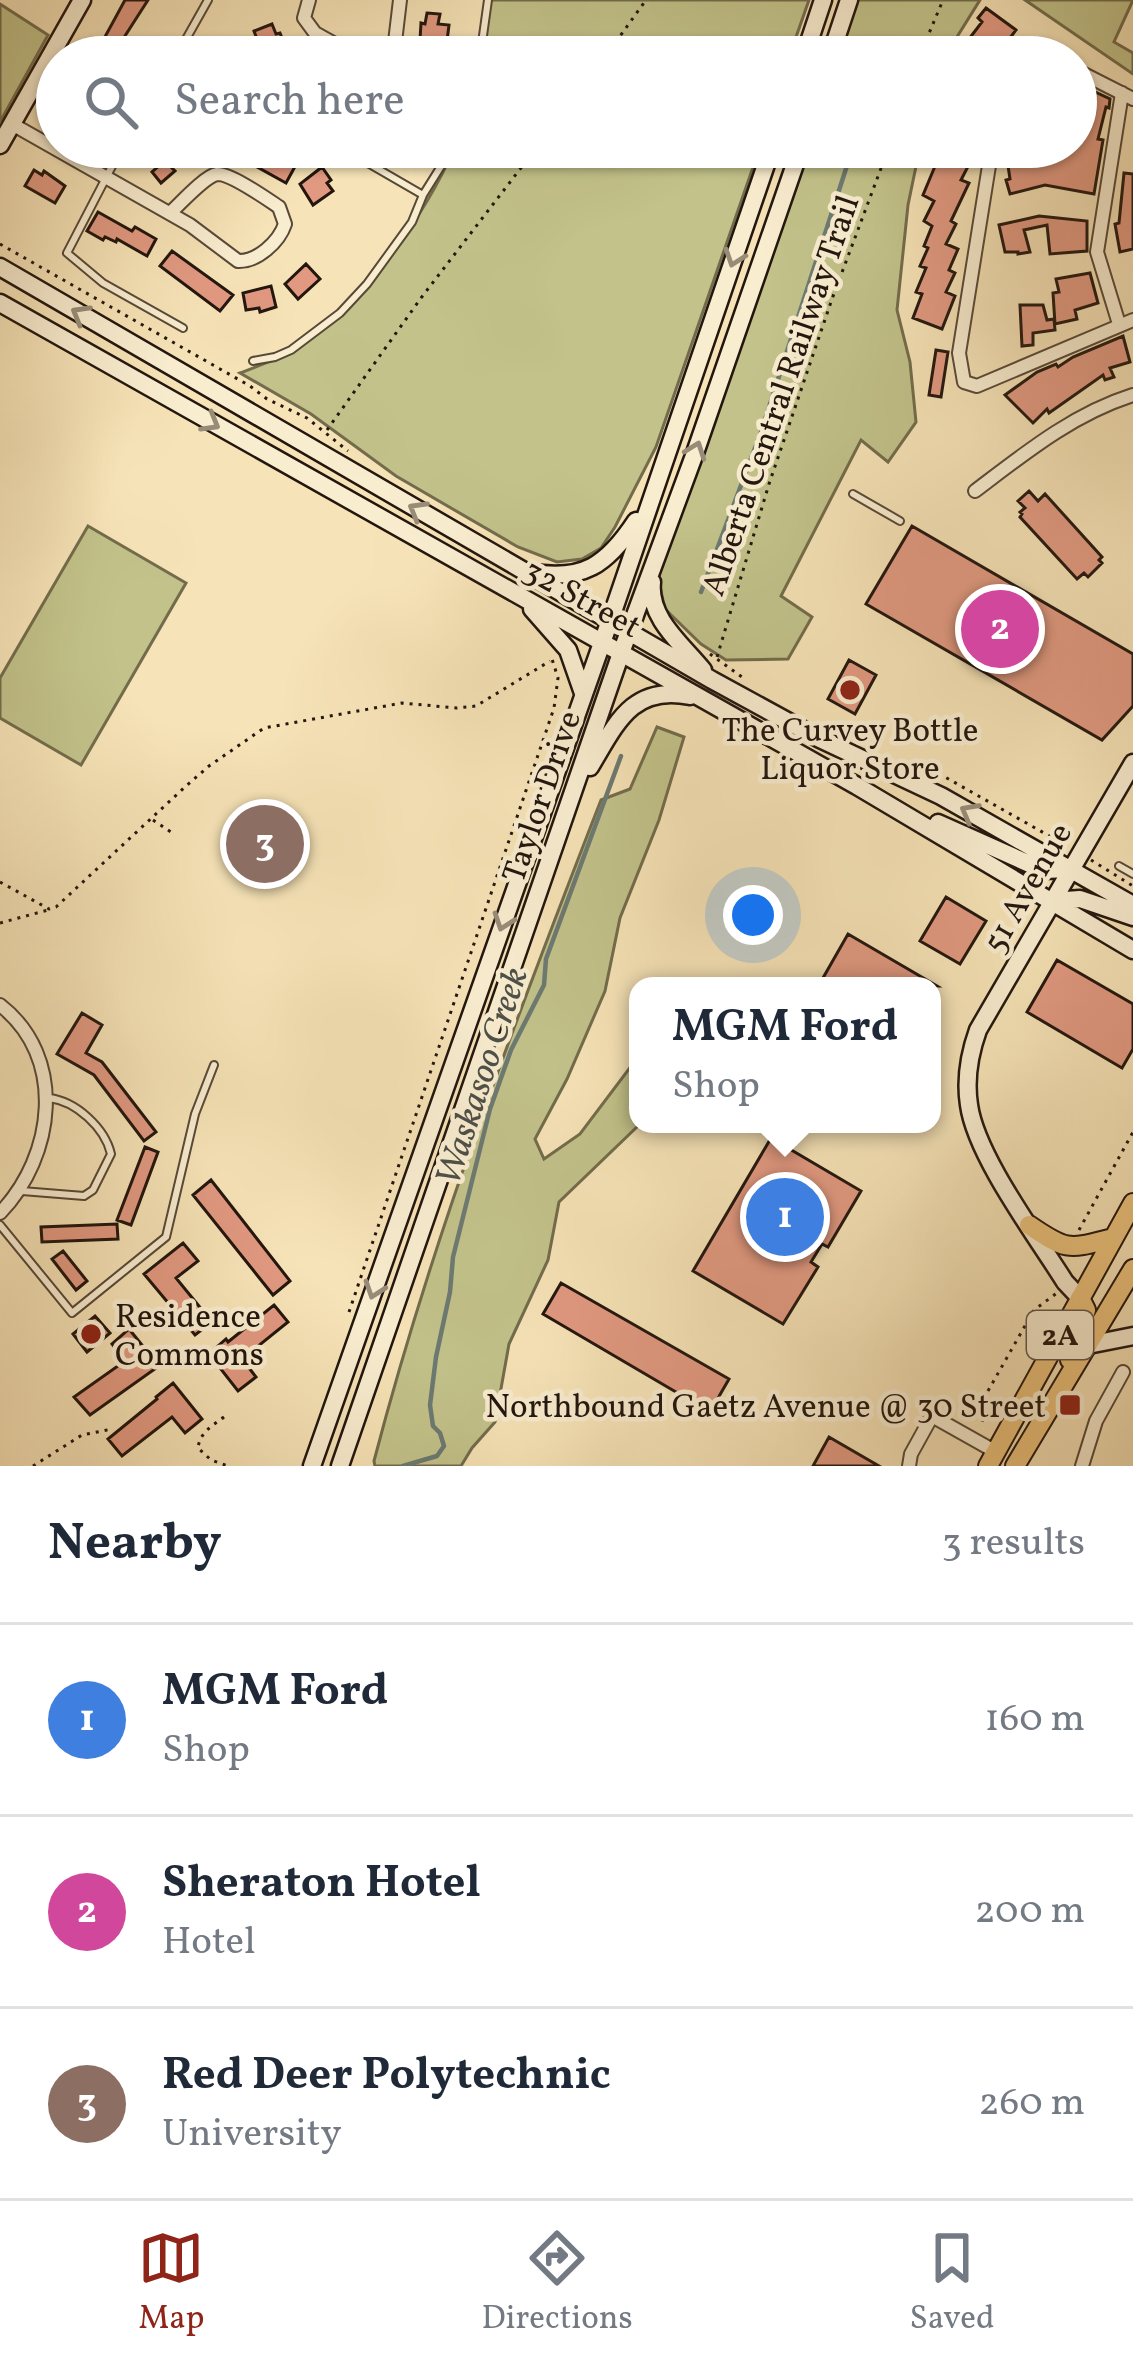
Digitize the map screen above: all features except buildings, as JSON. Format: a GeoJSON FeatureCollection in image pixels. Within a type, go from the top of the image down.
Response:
{"type":"FeatureCollection","features":[{"type":"Feature","properties":{"kind":"main road"},"geometry":{"type":"LineString","coordinates":[[62,36],[82,0]]}},
{"type":"Feature","properties":{"kind":"main road"},"geometry":{"type":"LineString","coordinates":[[811,36],[824,0]]}},
{"type":"Feature","properties":{"kind":"main road"},"geometry":{"type":"LineString","coordinates":[[837,36],[849,0]]}},
{"type":"Feature","properties":{"kind":"main road"},"geometry":{"type":"LineString","coordinates":[[0,145],[36,81]]}},
{"type":"Feature","properties":{"kind":"main road","name":"Taylor Drive"},"geometry":{"type":"LineString","coordinates":[[312,1466],[765,168]]}},
{"type":"Feature","properties":{"kind":"main road","name":"Taylor Drive"},"geometry":{"type":"LineString","coordinates":[[340,1466],[794,168]]}},
{"type":"Feature","properties":{"kind":"main road","name":"32 Street"},"geometry":{"type":"LineString","coordinates":[[0,267],[712,680],[820,739],[941,796],[1133,904]]}},
{"type":"Feature","properties":{"kind":"main road","name":"32 Street"},"geometry":{"type":"LineString","coordinates":[[0,303],[857,786],[1133,950]]}},
{"type":"Feature","properties":{"kind":"main road"},"geometry":{"type":"LineString","coordinates":[[518,569],[565,576],[594,567],[625,538],[650,500]]}},
{"type":"Feature","properties":{"kind":"main road"},"geometry":{"type":"LineString","coordinates":[[655,559],[652,606],[712,680]]}},
{"type":"Feature","properties":{"kind":"main road"},"geometry":{"type":"LineString","coordinates":[[519,595],[568,650],[584,693]]}},
{"type":"Feature","properties":{"kind":"main road"},"geometry":{"type":"LineString","coordinates":[[571,799],[614,727],[641,699],[659,693],[701,699]]}},
{"type":"Feature","properties":{"kind":"main road","name":"51 Avenue"},"geometry":{"type":"LineString","coordinates":[[1080,1298],[1065,1282],[988,1157],[969,1107],[967,1073],[978,1030],[1051,901],[1126,792],[1133,763]]}},
{"type":"Feature","properties":{"kind":"main road"},"geometry":{"type":"LineString","coordinates":[[857,786],[1043,870],[1071,869]]}},
{"type":"Feature","properties":{"kind":"main road"},"geometry":{"type":"LineString","coordinates":[[1051,901],[1080,899],[1133,917]]}},
{"type":"Feature","properties":{"kind":"main road","name":"2A"},"geometry":{"type":"LineString","coordinates":[[992,1459],[1133,1203]]}},
{"type":"Feature","properties":{"kind":"main road"},"geometry":{"type":"LineString","coordinates":[[1029,1225],[1068,1247],[1113,1238]]}},
{"type":"Feature","properties":{"kind":"main road","name":"2A"},"geometry":{"type":"LineString","coordinates":[[1018,1465],[1133,1269]]}},
{"type":"Feature","properties":{"kind":"main road"},"geometry":{"type":"LineString","coordinates":[[1065,1382],[1086,1310],[1080,1298]]}},
{"type":"Feature","properties":{"kind":"main road"},"geometry":{"type":"LineString","coordinates":[[1088,1346],[1133,1336]]}},
{"type":"Feature","properties":{"kind":"main road"},"geometry":{"type":"LineString","coordinates":[[992,1459],[1018,1465]]}},
{"type":"Feature","properties":{"kind":"street"},"geometry":{"type":"LineString","coordinates":[[309,0],[304,12],[310,28],[323,36]]}},
{"type":"Feature","properties":{"kind":"street"},"geometry":{"type":"LineString","coordinates":[[396,36],[400,0]]}},
{"type":"Feature","properties":{"kind":"street"},"geometry":{"type":"LineString","coordinates":[[989,168],[959,353],[964,382],[976,386],[1126,322],[1097,252],[1128,96],[1097,80]]}},
{"type":"Feature","properties":{"kind":"street"},"geometry":{"type":"LineString","coordinates":[[12,124],[36,137]]}},
{"type":"Feature","properties":{"kind":"street"},"geometry":{"type":"LineString","coordinates":[[91,168],[170,214],[194,227],[242,262],[250,261],[278,238],[285,224],[279,207],[218,174],[170,214]]}},
{"type":"Feature","properties":{"kind":"street"},"geometry":{"type":"LineString","coordinates":[[975,491],[1099,405],[1133,394]]}},
{"type":"Feature","properties":{"kind":"street"},"geometry":{"type":"LineString","coordinates":[[0,1004],[25,1030],[46,1098],[43,1140],[28,1175],[0,1213]]}},
{"type":"Feature","properties":{"kind":"street"},"geometry":{"type":"LineString","coordinates":[[1082,1466],[1096,1421],[1124,1372]]}},
{"type":"Feature","properties":{"kind":"street"},"geometry":{"type":"LineString","coordinates":[[909,1466],[910,1454],[932,1416],[992,1459]]}},
{"type":"Feature","properties":{"kind":"lane"},"geometry":{"type":"LineString","coordinates":[[190,36],[208,0]]}},
{"type":"Feature","properties":{"kind":"lane"},"geometry":{"type":"LineString","coordinates":[[483,36],[488,0]]}},
{"type":"Feature","properties":{"kind":"lane"},"geometry":{"type":"LineString","coordinates":[[110,168],[67,253],[103,283],[183,328]]}},
{"type":"Feature","properties":{"kind":"lane"},"geometry":{"type":"LineString","coordinates":[[376,168],[423,196]]}},
{"type":"Feature","properties":{"kind":"lane"},"geometry":{"type":"LineString","coordinates":[[253,361],[291,350],[340,313],[412,222],[440,168]]}},
{"type":"Feature","properties":{"kind":"lane"},"geometry":{"type":"LineString","coordinates":[[853,494],[900,521]]}},
{"type":"Feature","properties":{"kind":"lane"},"geometry":{"type":"LineString","coordinates":[[1119,866],[1133,874]]}},
{"type":"Feature","properties":{"kind":"lane"},"geometry":{"type":"LineString","coordinates":[[0,1226],[72,1313],[166,1237],[195,1114],[214,1065]]}},
{"type":"Feature","properties":{"kind":"lane"},"geometry":{"type":"LineString","coordinates":[[18,1191],[84,1196],[93,1190],[111,1154],[104,1135],[70,1102],[46,1098]]}},
{"type":"Feature","properties":{"kind":"path"},"geometry":{"type":"LineString","coordinates":[[620,36],[646,0]]}},
{"type":"Feature","properties":{"kind":"path"},"geometry":{"type":"LineString","coordinates":[[929,36],[944,0]]}},
{"type":"Feature","properties":{"kind":"path"},"geometry":{"type":"LineString","coordinates":[[0,244],[326,432],[521,168]]}},
{"type":"Feature","properties":{"kind":"path","name":"Alberta Central Railway Trail"},"geometry":{"type":"LineString","coordinates":[[716,659],[776,463],[881,168]]}},
{"type":"Feature","properties":{"kind":"path"},"geometry":{"type":"LineString","coordinates":[[0,923],[67,899],[209,766],[265,728],[402,703],[476,706],[562,654]]}},
{"type":"Feature","properties":{"kind":"path"},"geometry":{"type":"LineString","coordinates":[[349,1314],[554,708],[559,678],[552,659]]}},
{"type":"Feature","properties":{"kind":"path"},"geometry":{"type":"LineString","coordinates":[[942,777],[1059,842]]}},
{"type":"Feature","properties":{"kind":"path"},"geometry":{"type":"LineString","coordinates":[[152,819],[171,832]]}},
{"type":"Feature","properties":{"kind":"path"},"geometry":{"type":"LineString","coordinates":[[0,882],[49,909]]}},
{"type":"Feature","properties":{"kind":"path"},"geometry":{"type":"LineString","coordinates":[[1075,1240],[1133,1132]]}},
{"type":"Feature","properties":{"kind":"path"},"geometry":{"type":"LineString","coordinates":[[984,1420],[978,1418],[980,1405],[1034,1310],[1054,1298]]}},
{"type":"Feature","properties":{"kind":"path"},"geometry":{"type":"LineString","coordinates":[[224,1417],[199,1439],[199,1448],[210,1463],[228,1466]]}},
{"type":"Feature","properties":{"kind":"path"},"geometry":{"type":"LineString","coordinates":[[33,1466],[82,1435],[112,1430]]}},
{"type":"Feature","properties":{"kind":"green space"},"geometry":{"type":"Polygon","coordinates":[[[488,0],[809,0],[796,36],[485,36],[488,0]]]}},
{"type":"Feature","properties":{"kind":"green space"},"geometry":{"type":"Polygon","coordinates":[[[858,0],[980,0],[958,36],[845,36],[858,0]]]}},
{"type":"Feature","properties":{"kind":"green space"},"geometry":{"type":"Polygon","coordinates":[[[1025,0],[1133,0],[1114,42],[1133,53],[1133,74],[1097,49],[1097,36],[1078,36],[1025,0]]]}},
{"type":"Feature","properties":{"kind":"green space"},"geometry":{"type":"Polygon","coordinates":[[[0,4],[48,35],[36,36],[36,57],[0,122],[0,4]]]}},
{"type":"Feature","properties":{"kind":"green space"},"geometry":{"type":"Polygon","coordinates":[[[445,168],[753,168],[656,447],[615,527],[601,548],[582,559],[557,562],[518,547],[396,476],[311,414],[240,373],[292,350],[342,310],[407,232],[445,168]]]}},
{"type":"Feature","properties":{"kind":"green space"},"geometry":{"type":"Polygon","coordinates":[[[798,168],[916,168],[897,310],[910,362],[916,422],[888,462],[861,440],[781,596],[812,617],[788,659],[726,660],[701,644],[665,609],[658,578],[798,168]]]}},
{"type":"Feature","properties":{"kind":"green space"},"geometry":{"type":"Polygon","coordinates":[[[88,526],[186,583],[81,765],[0,718],[0,678],[88,526]]]}},
{"type":"Feature","properties":{"kind":"green space"},"geometry":{"type":"Polygon","coordinates":[[[657,727],[684,737],[659,820],[620,918],[605,991],[535,1139],[544,1159],[580,1134],[629,1069],[631,1133],[559,1202],[548,1260],[509,1344],[495,1422],[461,1466],[375,1466],[423,1293],[538,963],[601,800],[630,789],[657,727]]]}},
{"type":"Feature","properties":{"kind":"waterway","name":"Waskasoo Creek"},"geometry":{"type":"LineString","coordinates":[[701,592],[761,432],[846,168]]}},
{"type":"Feature","properties":{"kind":"waterway","name":"Waskasoo Creek"},"geometry":{"type":"LineString","coordinates":[[403,1466],[437,1456],[444,1446],[433,1426],[430,1405],[436,1357],[453,1257],[490,1109],[511,1050],[544,985],[546,959],[621,756]]}},
{"type":"Feature","properties":{"kind":"place","name":"Sheraton Hotel"},"geometry":{"type":"Point","coordinates":[1000,629]}},
{"type":"Feature","properties":{"kind":"place","name":"The Curvey Bottle Liquor Store"},"geometry":{"type":"Point","coordinates":[850,690]}},
{"type":"Feature","properties":{"kind":"place","name":"Red Deer Polytechnic"},"geometry":{"type":"Point","coordinates":[265,844]}},
{"type":"Feature","properties":{"kind":"place","name":"MGM Ford"},"geometry":{"type":"Point","coordinates":[785,1217]}},
{"type":"Feature","properties":{"kind":"place","name":"Residence Commons"},"geometry":{"type":"Point","coordinates":[91,1334]}},
{"type":"Feature","properties":{"kind":"place","name":"Northbound Gaetz Avenue @ 30 Street"},"geometry":{"type":"Point","coordinates":[1070,1405]}}]}
